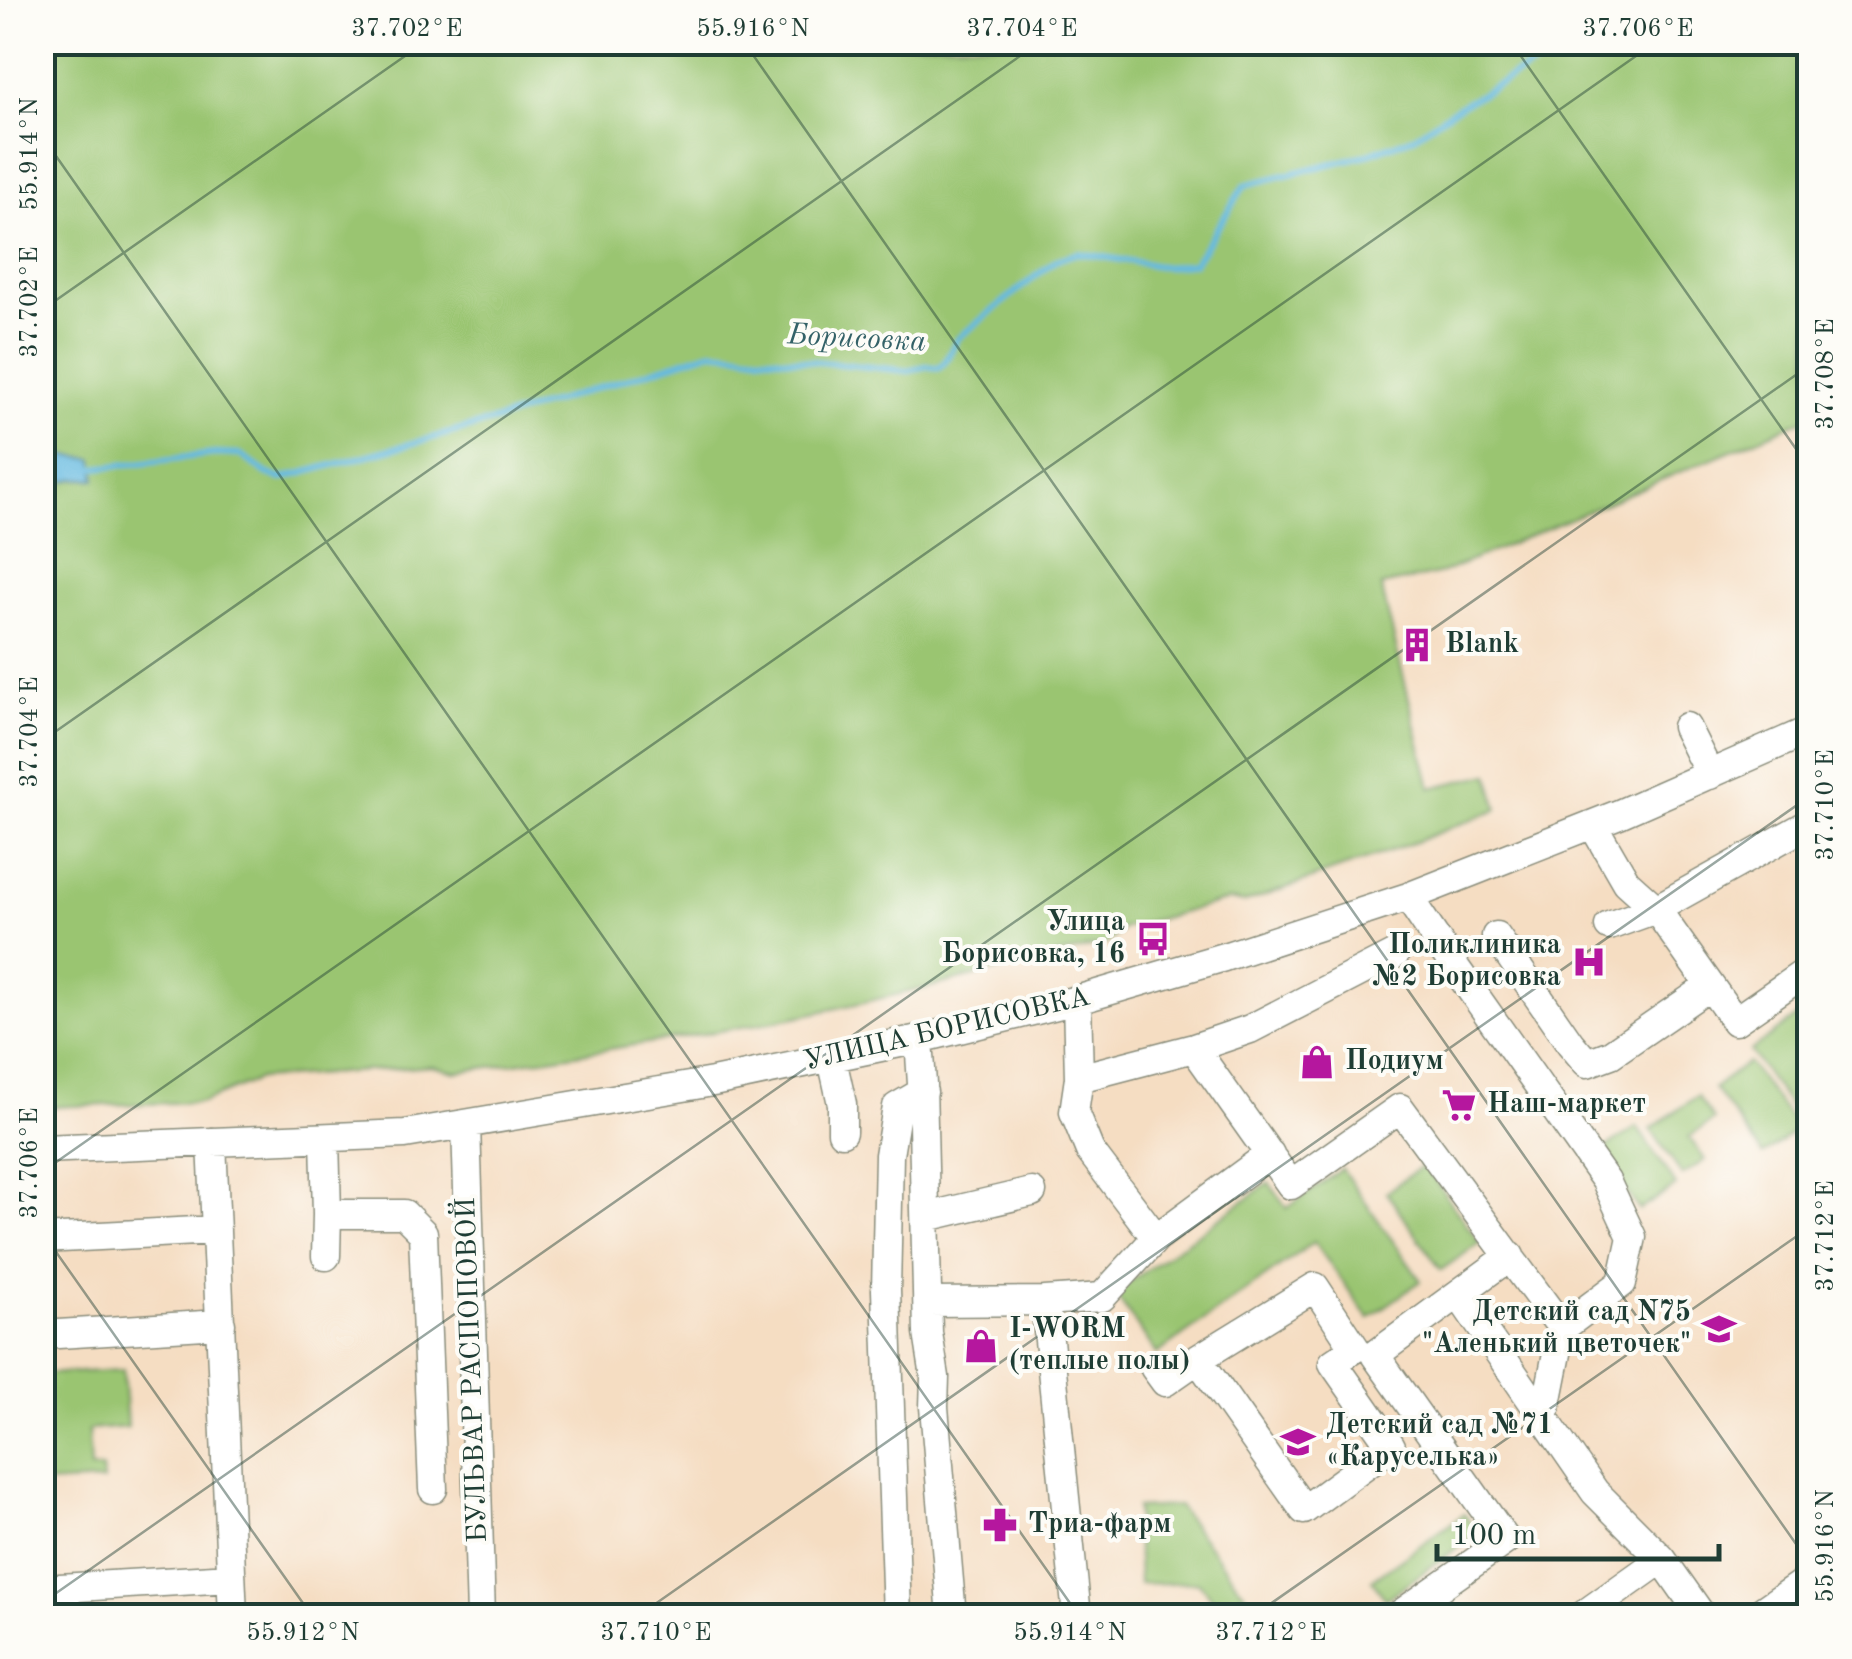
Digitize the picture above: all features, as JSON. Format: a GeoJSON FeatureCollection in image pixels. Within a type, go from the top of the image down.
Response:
{"type":"FeatureCollection","features":[{"type":"Feature","properties":{"kind":"street"},"geometry":{"type":"LineString","coordinates":[[1686,726],[1710,775]]}},
{"type":"Feature","properties":{"kind":"street","name":"УЛИЦА БОРИСОВКА"},"geometry":{"type":"LineString","coordinates":[[42,1149],[405,1134],[713,1082],[918,1039],[1077,1000],[1408,897],[1592,825],[1810,730]]}},
{"type":"Feature","properties":{"kind":"street"},"geometry":{"type":"LineString","coordinates":[[1609,926],[1656,909],[1810,823]]}},
{"type":"Feature","properties":{"kind":"street"},"geometry":{"type":"LineString","coordinates":[[1592,825],[1626,882],[1656,909],[1735,1021],[1810,968]]}},
{"type":"Feature","properties":{"kind":"street"},"geometry":{"type":"LineString","coordinates":[[1408,897],[1606,1180],[1632,1238],[1622,1283],[1562,1328],[1544,1419]]}},
{"type":"Feature","properties":{"kind":"street"},"geometry":{"type":"LineString","coordinates":[[1496,936],[1587,1063],[1611,1054],[1710,986]]}},
{"type":"Feature","properties":{"kind":"street"},"geometry":{"type":"LineString","coordinates":[[1080,1078],[1250,1029],[1395,954]]}},
{"type":"Feature","properties":{"kind":"street"},"geometry":{"type":"LineString","coordinates":[[1077,1000],[1080,1078],[1074,1112],[1090,1151],[1156,1238]]}},
{"type":"Feature","properties":{"kind":"street"},"geometry":{"type":"LineString","coordinates":[[918,1039],[928,1333],[936,1378],[934,1407],[952,1616]]}},
{"type":"Feature","properties":{"kind":"street"},"geometry":{"type":"LineString","coordinates":[[1194,1048],[1291,1185],[1400,1108],[1562,1328]]}},
{"type":"Feature","properties":{"kind":"street"},"geometry":{"type":"LineString","coordinates":[[832,1058],[842,1104],[842,1132]]}},
{"type":"Feature","properties":{"kind":"street"},"geometry":{"type":"LineString","coordinates":[[897,1616],[886,1290],[889,1155],[897,1107],[922,1092]]}},
{"type":"Feature","properties":{"kind":"street","name":"БУЛЬВАР РАСПОПОВОЙ"},"geometry":{"type":"LineString","coordinates":[[466,1124],[481,1616]]}},
{"type":"Feature","properties":{"kind":"street"},"geometry":{"type":"LineString","coordinates":[[324,1138],[326,1256]]}},
{"type":"Feature","properties":{"kind":"street"},"geometry":{"type":"LineString","coordinates":[[212,1142],[234,1616]]}},
{"type":"Feature","properties":{"kind":"street"},"geometry":{"type":"LineString","coordinates":[[928,1302],[1102,1297],[1156,1238],[1270,1154]]}},
{"type":"Feature","properties":{"kind":"street"},"geometry":{"type":"LineString","coordinates":[[926,1217],[1032,1192]]}},
{"type":"Feature","properties":{"kind":"street"},"geometry":{"type":"LineString","coordinates":[[327,1214],[404,1214],[423,1233],[433,1489]]}},
{"type":"Feature","properties":{"kind":"street"},"geometry":{"type":"LineString","coordinates":[[42,1239],[216,1230]]}},
{"type":"Feature","properties":{"kind":"street"},"geometry":{"type":"LineString","coordinates":[[1398,1616],[1506,1540],[1376,1355],[1510,1256]]}},
{"type":"Feature","properties":{"kind":"street"},"geometry":{"type":"LineString","coordinates":[[1154,1367],[1165,1382],[1198,1359],[1315,1287],[1355,1348],[1332,1363],[1391,1446],[1304,1510],[1198,1359]]}},
{"type":"Feature","properties":{"kind":"street"},"geometry":{"type":"LineString","coordinates":[[1459,1295],[1595,1492],[1662,1560],[1702,1616]]}},
{"type":"Feature","properties":{"kind":"street"},"geometry":{"type":"LineString","coordinates":[[1045,1300],[1077,1616]]}},
{"type":"Feature","properties":{"kind":"street"},"geometry":{"type":"LineString","coordinates":[[42,1335],[221,1324]]}},
{"type":"Feature","properties":{"kind":"street"},"geometry":{"type":"LineString","coordinates":[[1582,1616],[1662,1560]]}},
{"type":"Feature","properties":{"kind":"street"},"geometry":{"type":"LineString","coordinates":[[42,1589],[231,1578]]}},
{"type":"Feature","properties":{"kind":"street"},"geometry":{"type":"LineString","coordinates":[[1769,1613],[1810,1578]]}},
{"type":"Feature","properties":{"kind":"green space"},"geometry":{"type":"Polygon","coordinates":[[[43,43],[1809,43],[1809,417],[1442,573],[1381,586],[1431,788],[1489,774],[1498,809],[1415,842],[1244,903],[1229,900],[1124,928],[1108,943],[766,1023],[455,1072],[432,1066],[259,1079],[203,1102],[43,1107],[43,486],[96,479],[43,456],[43,43]]]}},
{"type":"Feature","properties":{"kind":"green space"},"geometry":{"type":"Polygon","coordinates":[[[1809,1008],[1810,1123],[1804,1127],[1750,1051],[1809,1008]]]}},
{"type":"Feature","properties":{"kind":"green space"},"geometry":{"type":"Polygon","coordinates":[[[1748,1062],[1798,1129],[1763,1155],[1714,1088],[1748,1062]]]}},
{"type":"Feature","properties":{"kind":"green space"},"geometry":{"type":"Polygon","coordinates":[[[1697,1096],[1714,1120],[1689,1137],[1705,1160],[1682,1175],[1651,1129],[1697,1096]]]}},
{"type":"Feature","properties":{"kind":"green space"},"geometry":{"type":"Polygon","coordinates":[[[1637,1127],[1676,1186],[1639,1210],[1600,1152],[1637,1127]]]}},
{"type":"Feature","properties":{"kind":"green space"},"geometry":{"type":"Polygon","coordinates":[[[1424,1165],[1480,1243],[1441,1270],[1386,1192],[1424,1165]]]}},
{"type":"Feature","properties":{"kind":"green space"},"geometry":{"type":"Polygon","coordinates":[[[1342,1169],[1421,1281],[1369,1318],[1314,1242],[1157,1354],[1114,1293],[1269,1183],[1287,1208],[1342,1169]]]}},
{"type":"Feature","properties":{"kind":"green space"},"geometry":{"type":"Polygon","coordinates":[[[123,1370],[127,1427],[88,1430],[90,1469],[102,1469],[103,1481],[43,1484],[43,1374],[123,1370]]]}},
{"type":"Feature","properties":{"kind":"green space"},"geometry":{"type":"Polygon","coordinates":[[[1178,1506],[1262,1616],[1226,1616],[1199,1582],[1139,1584],[1136,1508],[1178,1506]]]}},
{"type":"Feature","properties":{"kind":"green space"},"geometry":{"type":"Polygon","coordinates":[[[1464,1514],[1478,1533],[1386,1599],[1372,1580],[1464,1514]]]}},
{"type":"Feature","properties":{"kind":"water"},"geometry":{"type":"Polygon","coordinates":[[[43,456],[94,459],[96,479],[43,486],[43,456]]]}},
{"type":"Feature","properties":{"kind":"waterway","name":"Борисовка"},"geometry":{"type":"LineString","coordinates":[[87,469],[215,454],[241,455],[281,479],[498,420],[712,351],[909,371],[926,366],[939,368],[957,339],[1056,260],[1078,253],[1166,267],[1194,263],[1245,185],[1366,155],[1413,137],[1459,106],[1576,42]]}},
{"type":"Feature","properties":{"kind":"place","name":"Blank"},"geometry":{"type":"Point","coordinates":[1417,645]}},
{"type":"Feature","properties":{"kind":"place","name":"Улица Борисовка, 16"},"geometry":{"type":"Point","coordinates":[1153,939]}},
{"type":"Feature","properties":{"kind":"place","name":"Поликлиника №2 Борисовка"},"geometry":{"type":"Point","coordinates":[1589,962]}},
{"type":"Feature","properties":{"kind":"place","name":"Подиум"},"geometry":{"type":"Point","coordinates":[1317,1062]}},
{"type":"Feature","properties":{"kind":"place","name":"Наш-маркет"},"geometry":{"type":"Point","coordinates":[1459,1105]}},
{"type":"Feature","properties":{"kind":"place","name":"Детский сад N75 \"Аленький цветочек\""},"geometry":{"type":"Point","coordinates":[1719,1329]}},
{"type":"Feature","properties":{"kind":"place","name":"I-WORM (теплые полы)"},"geometry":{"type":"Point","coordinates":[981,1346]}},
{"type":"Feature","properties":{"kind":"place","name":"Детский сад №71 «Каруселька»"},"geometry":{"type":"Point","coordinates":[1298,1442]}},
{"type":"Feature","properties":{"kind":"place","name":"Триа-фарм"},"geometry":{"type":"Point","coordinates":[1000,1525]}}]}
